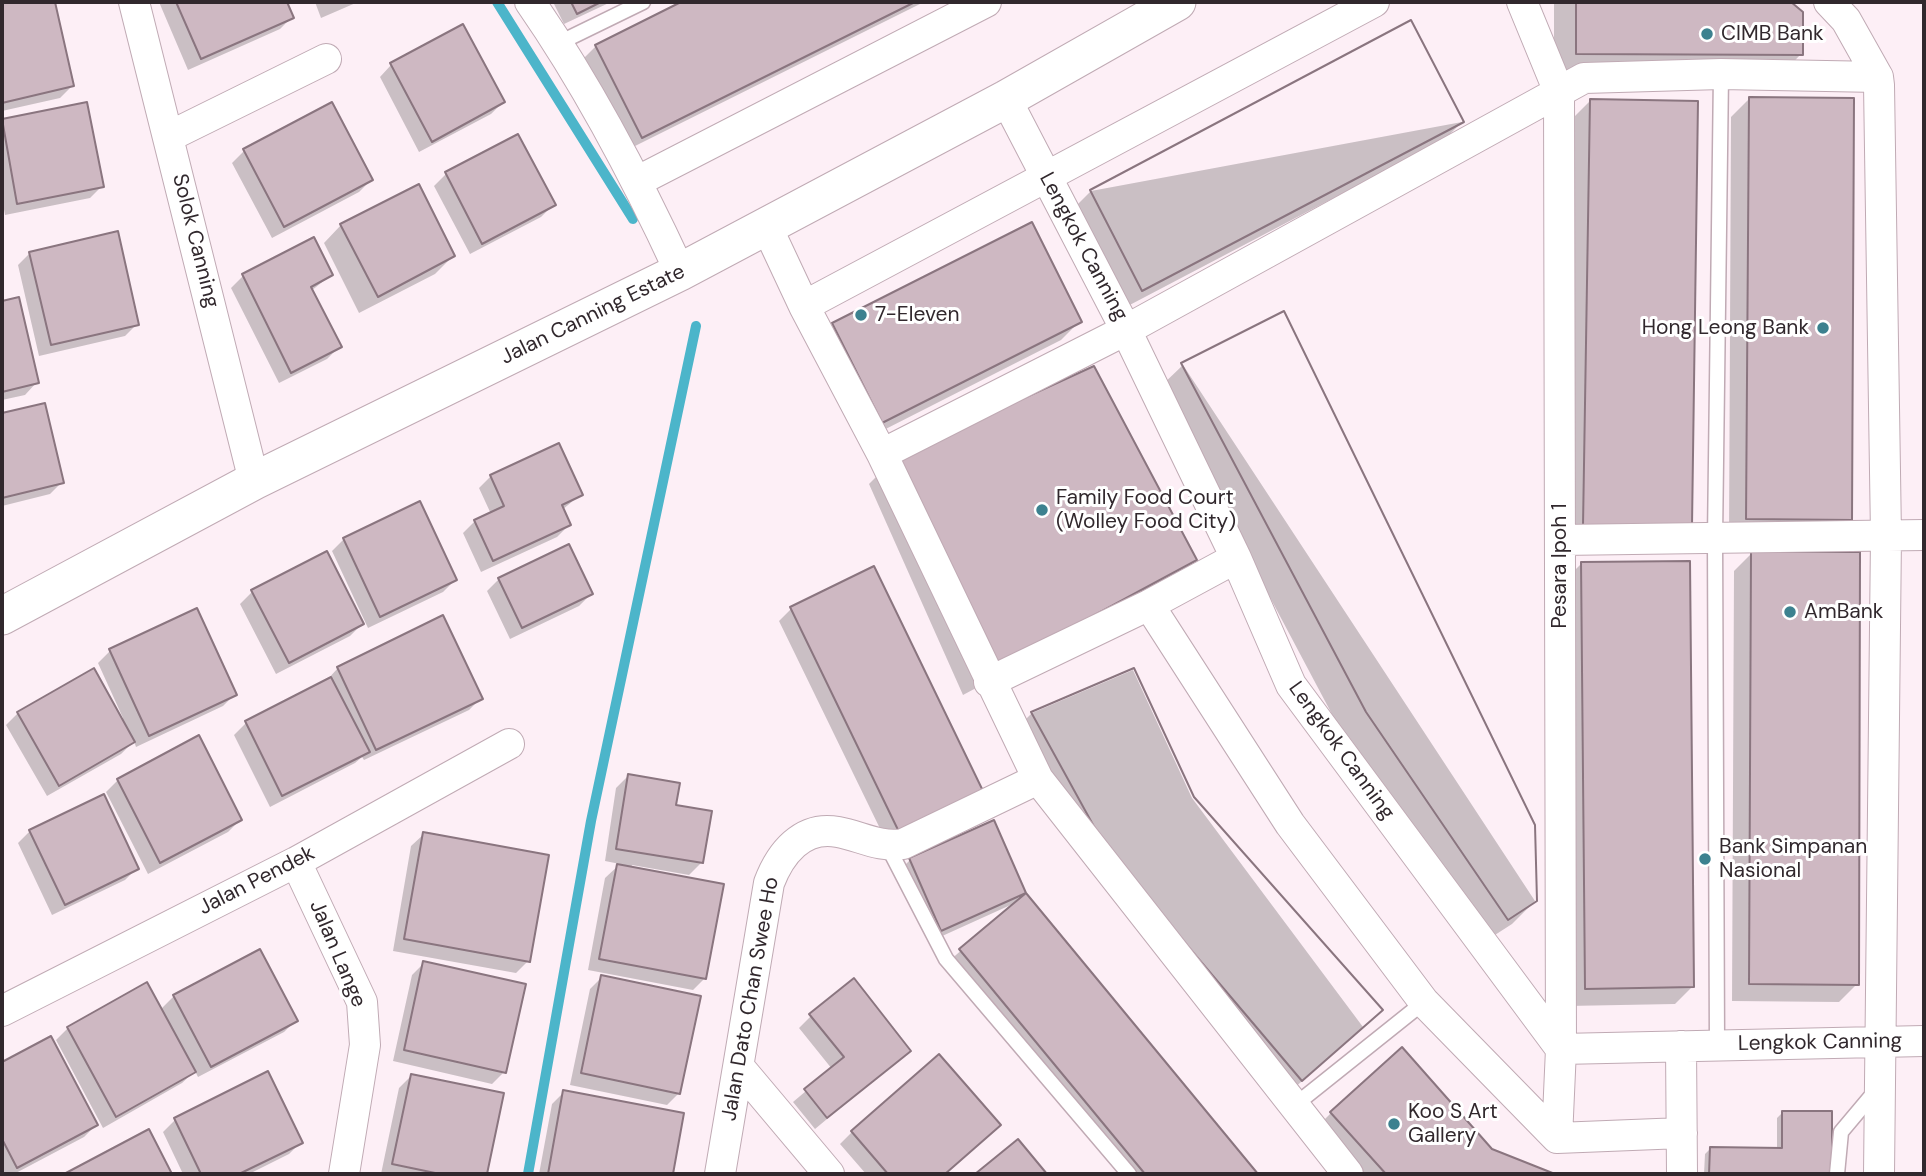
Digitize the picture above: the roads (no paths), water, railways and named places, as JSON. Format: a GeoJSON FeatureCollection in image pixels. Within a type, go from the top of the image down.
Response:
{"type":"FeatureCollection","features":[{"type":"Feature","properties":{"kind":"street","name":"Solok Canning"},"geometry":{"type":"LineString","coordinates":[[134,2],[170,136],[254,481]]}},
{"type":"Feature","properties":{"kind":"street"},"geometry":{"type":"LineString","coordinates":[[530,2],[559,43],[638,181],[680,272]]}},
{"type":"Feature","properties":{"kind":"street"},"geometry":{"type":"LineString","coordinates":[[638,181],[986,2]]}},
{"type":"Feature","properties":{"kind":"street"},"geometry":{"type":"LineString","coordinates":[[804,306],[1374,2]]}},
{"type":"Feature","properties":{"kind":"street","name":"Pesara Ipoh 1"},"geometry":{"type":"LineString","coordinates":[[1522,2],[1559,92],[1561,1049],[1557,1138]]}},
{"type":"Feature","properties":{"kind":"street"},"geometry":{"type":"LineString","coordinates":[[1829,2],[1846,20],[1878,77],[1886,536],[1879,1042],[1880,1174]]}},
{"type":"Feature","properties":{"kind":"street","name":"Jalan Canning Estate"},"geometry":{"type":"LineString","coordinates":[[2,616],[254,481],[767,227],[1006,99],[1170,3]]}},
{"type":"Feature","properties":{"kind":"street"},"geometry":{"type":"LineString","coordinates":[[170,136],[326,59]]}},
{"type":"Feature","properties":{"kind":"street"},"geometry":{"type":"LineString","coordinates":[[882,454],[1126,330],[1584,78],[1721,74],[1878,77]]}},
{"type":"Feature","properties":{"kind":"street","name":"Lengkok Canning"},"geometry":{"type":"LineString","coordinates":[[1006,99],[1126,330],[1236,558],[1291,685],[1561,1049],[1924,1041]]}},
{"type":"Feature","properties":{"kind":"street"},"geometry":{"type":"LineString","coordinates":[[767,227],[804,306],[882,454],[989,682],[1038,779],[1294,1105],[1339,1171]]}},
{"type":"Feature","properties":{"kind":"street"},"geometry":{"type":"LineString","coordinates":[[1560,540],[1924,535]]}},
{"type":"Feature","properties":{"kind":"street"},"geometry":{"type":"LineString","coordinates":[[989,682],[1149,605],[1236,558]]}},
{"type":"Feature","properties":{"kind":"street"},"geometry":{"type":"LineString","coordinates":[[1149,605],[1290,824],[1424,1003],[1557,1138],[1682,1133]]}},
{"type":"Feature","properties":{"kind":"street","name":"Jalan Pendek"},"geometry":{"type":"LineString","coordinates":[[2,1011],[296,862],[509,744]]}},
{"type":"Feature","properties":{"kind":"street"},"geometry":{"type":"LineString","coordinates":[[887,845],[910,841],[1038,779]]}},
{"type":"Feature","properties":{"kind":"street","name":"Jalan Dato Chan Swee Ho"},"geometry":{"type":"LineString","coordinates":[[720,1174],[769,883],[788,847],[808,834],[835,831],[887,845]]}},
{"type":"Feature","properties":{"kind":"street","name":"Jalan Lange"},"geometry":{"type":"LineString","coordinates":[[296,862],[362,1002],[365,1045],[344,1174]]}},
{"type":"Feature","properties":{"kind":"street"},"geometry":{"type":"LineString","coordinates":[[1681,1046],[1682,1174]]}},
{"type":"Feature","properties":{"kind":"street"},"geometry":{"type":"LineString","coordinates":[[739,1067],[829,1174]]}},
{"type":"Feature","properties":{"kind":"lane"},"geometry":{"type":"LineString","coordinates":[[559,43],[643,2]]}},
{"type":"Feature","properties":{"kind":"lane"},"geometry":{"type":"LineString","coordinates":[[1717,1045],[1715,538],[1721,74]]}},
{"type":"Feature","properties":{"kind":"lane"},"geometry":{"type":"LineString","coordinates":[[887,845],[946,959],[1129,1174]]}},
{"type":"Feature","properties":{"kind":"lane"},"geometry":{"type":"LineString","coordinates":[[1294,1105],[1424,1003]]}},
{"type":"Feature","properties":{"kind":"lane"},"geometry":{"type":"LineString","coordinates":[[1837,1174],[1840,1132],[1879,1087]]}},
{"type":"Feature","properties":{"kind":"waterway"},"geometry":{"type":"LineString","coordinates":[[497,2],[633,219]]}},
{"type":"Feature","properties":{"kind":"waterway"},"geometry":{"type":"LineString","coordinates":[[528,1174],[591,821],[696,326]]}},
{"type":"Feature","properties":{"kind":"place","name":"CIMB Bank"},"geometry":{"type":"Point","coordinates":[1707,34]}},
{"type":"Feature","properties":{"kind":"place","name":"7-Eleven"},"geometry":{"type":"Point","coordinates":[861,315]}},
{"type":"Feature","properties":{"kind":"place","name":"Hong Leong Bank"},"geometry":{"type":"Point","coordinates":[1823,328]}},
{"type":"Feature","properties":{"kind":"place","name":"Family Food Court (Wolley Food City)"},"geometry":{"type":"Point","coordinates":[1042,510]}},
{"type":"Feature","properties":{"kind":"place","name":"AmBank"},"geometry":{"type":"Point","coordinates":[1790,612]}},
{"type":"Feature","properties":{"kind":"place","name":"Bank Simpanan Nasional"},"geometry":{"type":"Point","coordinates":[1705,859]}},
{"type":"Feature","properties":{"kind":"place","name":"Koo S Art Gallery"},"geometry":{"type":"Point","coordinates":[1394,1124]}}]}
